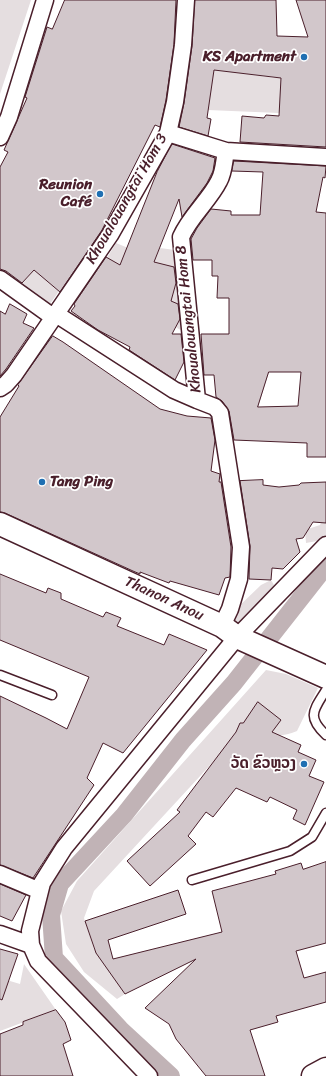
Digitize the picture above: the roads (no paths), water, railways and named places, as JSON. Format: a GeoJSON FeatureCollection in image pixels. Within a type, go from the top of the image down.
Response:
{"type":"FeatureCollection","features":[{"type":"Feature","properties":{"kind":"street"},"geometry":{"type":"LineString","coordinates":[[0,138],[9,117],[45,0]]}},
{"type":"Feature","properties":{"kind":"street","name":"Khoualouangtai Hom 3"},"geometry":{"type":"LineString","coordinates":[[0,388],[10,379],[110,235],[168,133],[175,102],[183,45],[186,0]]}},
{"type":"Feature","properties":{"kind":"street"},"geometry":{"type":"LineString","coordinates":[[168,133],[226,151],[326,157]]}},
{"type":"Feature","properties":{"kind":"street","name":"Khoualouangtai Hom 8"},"geometry":{"type":"LineString","coordinates":[[226,151],[220,181],[190,221],[181,237],[197,400],[215,407],[220,413],[241,547],[239,579],[230,609],[230,631]]}},
{"type":"Feature","properties":{"kind":"street"},"geometry":{"type":"LineString","coordinates":[[0,279],[54,316],[174,390],[184,396],[197,400]]}},
{"type":"Feature","properties":{"kind":"street","name":"Thanon Anou"},"geometry":{"type":"LineString","coordinates":[[0,524],[230,631],[282,658],[326,677]]}},
{"type":"Feature","properties":{"kind":"street"},"geometry":{"type":"LineString","coordinates":[[149,1076],[38,961],[31,946],[30,931],[42,883],[64,848],[230,631],[326,545]]}},
{"type":"Feature","properties":{"kind":"street"},"geometry":{"type":"LineString","coordinates":[[0,874],[40,890]]}},
{"type":"Feature","properties":{"kind":"street"},"geometry":{"type":"LineString","coordinates":[[0,934],[31,946]]}},
{"type":"Feature","properties":{"kind":"street"},"geometry":{"type":"LineString","coordinates":[[313,1076],[326,1068]]}},
{"type":"Feature","properties":{"kind":"lane"},"geometry":{"type":"LineString","coordinates":[[0,676],[52,695]]}},
{"type":"Feature","properties":{"kind":"lane"},"geometry":{"type":"LineString","coordinates":[[326,690],[314,710],[314,719],[317,726],[326,735]]}},
{"type":"Feature","properties":{"kind":"lane"},"geometry":{"type":"LineString","coordinates":[[192,880],[290,851],[312,837],[326,813]]}},
{"type":"Feature","properties":{"kind":"waterway"},"geometry":{"type":"LineString","coordinates":[[171,1076],[120,1029],[54,958],[51,915],[60,884],[124,815],[183,740],[234,683],[326,566]]}},
{"type":"Feature","properties":{"kind":"place","name":"KS Apartment"},"geometry":{"type":"Point","coordinates":[304,57]}},
{"type":"Feature","properties":{"kind":"place","name":"Reunion Café"},"geometry":{"type":"Point","coordinates":[100,194]}},
{"type":"Feature","properties":{"kind":"place","name":"Tang Ping"},"geometry":{"type":"Point","coordinates":[42,482]}},
{"type":"Feature","properties":{"kind":"place","name":"ວັດ ຂົວຫຼວງ"},"geometry":{"type":"Point","coordinates":[304,764]}}]}
